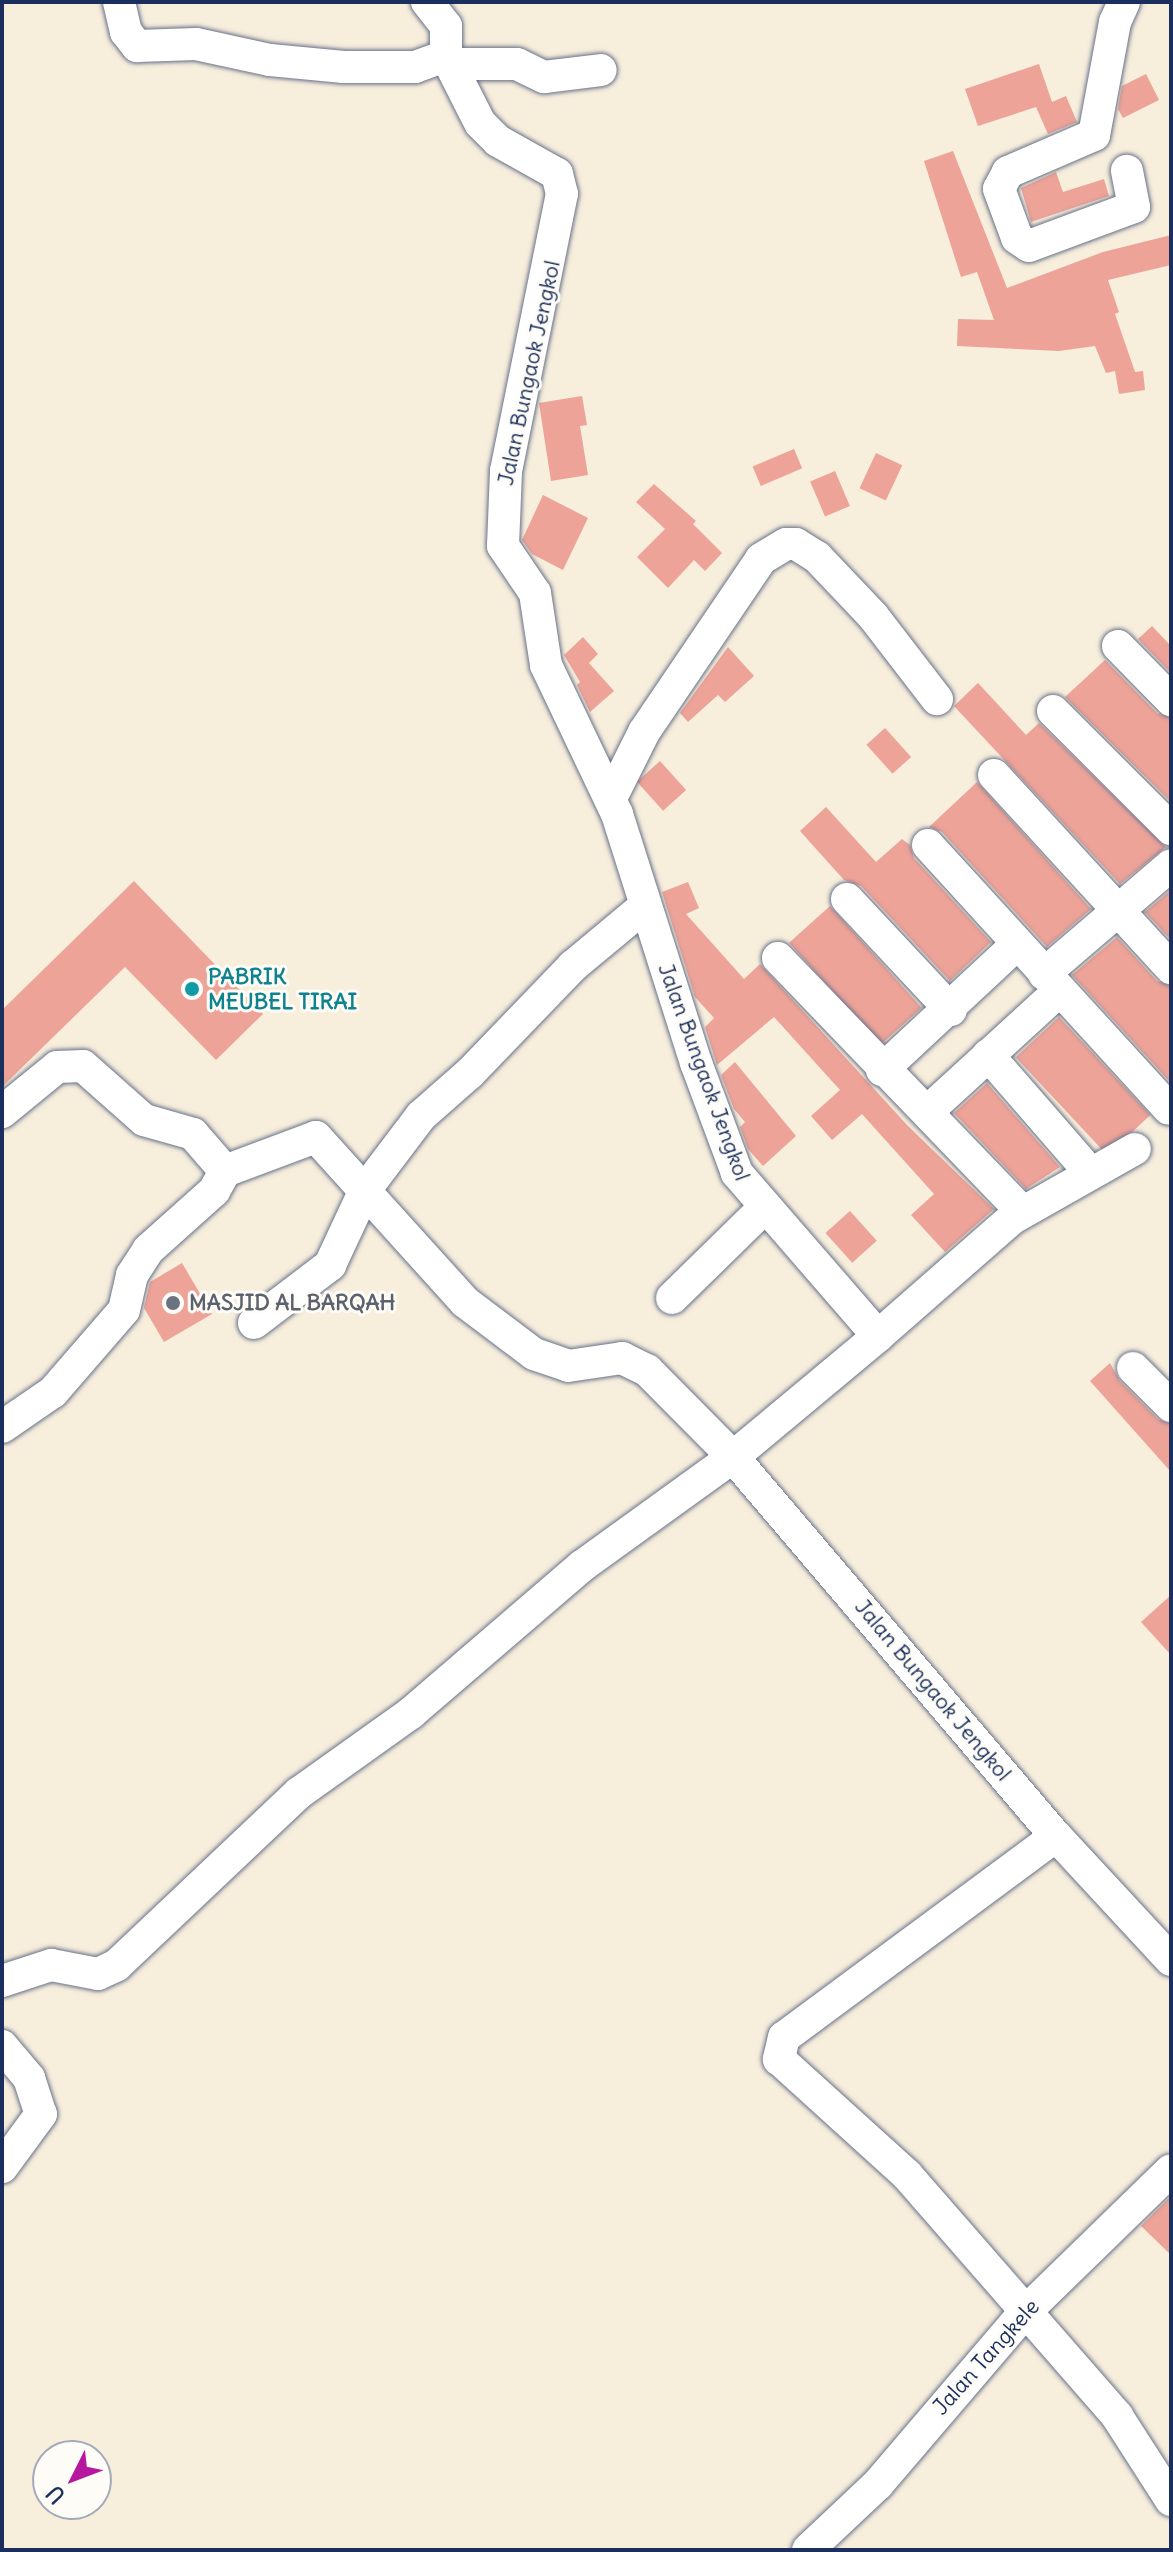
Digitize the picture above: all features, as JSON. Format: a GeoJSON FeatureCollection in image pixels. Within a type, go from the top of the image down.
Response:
{"type":"FeatureCollection","features":[{"type":"Feature","properties":{"kind":"street"},"geometry":{"type":"LineString","coordinates":[[119,2],[126,32],[137,46],[196,44],[270,60],[344,67],[415,67],[449,60],[517,64],[544,77],[601,70]]}},
{"type":"Feature","properties":{"kind":"street","name":"Jalan Bungaok Jengkol"},"geometry":{"type":"LineString","coordinates":[[427,2],[446,26],[449,60],[480,123],[498,141],[557,174],[562,194],[501,517],[503,546],[535,593],[552,679],[611,798],[737,1173],[763,1209],[878,1336]]}},
{"type":"Feature","properties":{"kind":"street"},"geometry":{"type":"LineString","coordinates":[[1124,2],[1115,22],[1094,135],[1008,172],[999,189],[1017,238],[1029,246],[1134,207],[1127,171]]}},
{"type":"Feature","properties":{"kind":"street"},"geometry":{"type":"LineString","coordinates":[[611,798],[644,732],[761,559],[786,544],[796,544],[817,557],[873,616],[937,699]]}},
{"type":"Feature","properties":{"kind":"street"},"geometry":{"type":"LineString","coordinates":[[1118,646],[1171,700]]}},
{"type":"Feature","properties":{"kind":"street"},"geometry":{"type":"LineString","coordinates":[[1053,711],[1171,829]]}},
{"type":"Feature","properties":{"kind":"street"},"geometry":{"type":"LineString","coordinates":[[994,775],[1171,968]]}},
{"type":"Feature","properties":{"kind":"street"},"geometry":{"type":"LineString","coordinates":[[928,845],[1169,1109]]}},
{"type":"Feature","properties":{"kind":"street"},"geometry":{"type":"LineString","coordinates":[[928,1111],[988,1055],[1051,983],[1171,865]]}},
{"type":"Feature","properties":{"kind":"street"},"geometry":{"type":"LineString","coordinates":[[847,899],[951,1010]]}},
{"type":"Feature","properties":{"kind":"street"},"geometry":{"type":"LineString","coordinates":[[254,1323],[330,1265],[365,1190],[421,1116],[470,1073],[573,966],[645,906]]}},
{"type":"Feature","properties":{"kind":"street"},"geometry":{"type":"LineString","coordinates":[[882,1070],[951,1010],[1017,944]]}},
{"type":"Feature","properties":{"kind":"street"},"geometry":{"type":"LineString","coordinates":[[778,958],[882,1070],[928,1111],[1015,1204]]}},
{"type":"Feature","properties":{"kind":"street"},"geometry":{"type":"LineString","coordinates":[[988,1055],[1081,1162]]}},
{"type":"Feature","properties":{"kind":"street"},"geometry":{"type":"LineString","coordinates":[[2,1112],[57,1067],[83,1066],[144,1120],[193,1134],[225,1171],[214,1191],[148,1250],[132,1275],[124,1310],[53,1392],[2,1427]]}},
{"type":"Feature","properties":{"kind":"street","name":"Jalan Bungaok Jengkol"},"geometry":{"type":"LineString","coordinates":[[225,1171],[316,1137],[465,1302],[520,1344],[543,1360],[568,1366],[608,1357],[634,1361],[733,1457],[1056,1836],[1171,1960]]}},
{"type":"Feature","properties":{"kind":"street"},"geometry":{"type":"LineString","coordinates":[[2,1981],[51,1965],[98,1974],[117,1965],[299,1793],[411,1713],[582,1566],[733,1457],[1013,1218],[1135,1149]]}},
{"type":"Feature","properties":{"kind":"street"},"geometry":{"type":"LineString","coordinates":[[672,1298],[763,1209]]}},
{"type":"Feature","properties":{"kind":"street"},"geometry":{"type":"LineString","coordinates":[[1133,1368],[1171,1406]]}},
{"type":"Feature","properties":{"kind":"street"},"geometry":{"type":"LineString","coordinates":[[1056,1836],[784,2037],[778,2051],[783,2066],[907,2175],[1023,2314],[1117,2416],[1171,2500]]}},
{"type":"Feature","properties":{"kind":"street"},"geometry":{"type":"LineString","coordinates":[[2,2046],[29,2078],[41,2114],[2,2167]]}},
{"type":"Feature","properties":{"kind":"street","name":"Jalan Tangkele"},"geometry":{"type":"LineString","coordinates":[[808,2550],[878,2484],[1023,2314],[1171,2170]]}},
{"type":"Feature","properties":{"kind":"building"},"geometry":{"type":"Polygon","coordinates":[[[1039,64],[1052,102],[1066,96],[1077,122],[1048,134],[1036,107],[978,126],[965,89],[1039,64]]]}},
{"type":"Feature","properties":{"kind":"building"},"geometry":{"type":"Polygon","coordinates":[[[1146,74],[1159,100],[1123,118],[1118,109],[1122,86],[1146,74]]]}},
{"type":"Feature","properties":{"kind":"building"},"geometry":{"type":"Polygon","coordinates":[[[953,151],[1007,288],[1103,252],[1171,235],[1171,265],[1108,280],[1119,312],[1115,314],[1135,372],[1143,371],[1145,390],[1119,394],[1115,371],[1106,373],[1095,346],[1059,351],[957,346],[958,319],[994,320],[977,272],[961,277],[924,161],[953,151]]]}},
{"type":"Feature","properties":{"kind":"building"},"geometry":{"type":"Polygon","coordinates":[[[1056,172],[1063,192],[1104,179],[1109,196],[1031,222],[1021,188],[1056,172]]]}},
{"type":"Feature","properties":{"kind":"building"},"geometry":{"type":"Polygon","coordinates":[[[582,396],[587,425],[580,426],[588,475],[551,481],[539,403],[582,396]]]}},
{"type":"Feature","properties":{"kind":"building"},"geometry":{"type":"Polygon","coordinates":[[[794,449],[802,468],[761,486],[753,467],[794,449]]]}},
{"type":"Feature","properties":{"kind":"building"},"geometry":{"type":"Polygon","coordinates":[[[876,453],[902,465],[886,501],[860,488],[876,453]]]}},
{"type":"Feature","properties":{"kind":"building"},"geometry":{"type":"Polygon","coordinates":[[[835,471],[850,506],[825,517],[810,482],[835,471]]]}},
{"type":"Feature","properties":{"kind":"building"},"geometry":{"type":"Polygon","coordinates":[[[654,484],[696,521],[693,524],[722,553],[705,571],[694,560],[668,588],[637,557],[665,529],[636,502],[654,484]]]}},
{"type":"Feature","properties":{"kind":"building"},"geometry":{"type":"Polygon","coordinates":[[[543,495],[588,518],[563,570],[532,554],[522,540],[543,495]]]}},
{"type":"Feature","properties":{"kind":"building"},"geometry":{"type":"Polygon","coordinates":[[[1152,626],[1171,646],[1171,673],[1138,639],[1152,626]]]}},
{"type":"Feature","properties":{"kind":"building"},"geometry":{"type":"Polygon","coordinates":[[[583,637],[598,654],[589,663],[614,691],[590,712],[577,685],[580,682],[564,655],[583,637]]]}},
{"type":"Feature","properties":{"kind":"building"},"geometry":{"type":"Polygon","coordinates":[[[728,647],[754,676],[725,702],[718,695],[688,722],[680,713],[728,647]]]}},
{"type":"Feature","properties":{"kind":"building"},"geometry":{"type":"Polygon","coordinates":[[[1105,660],[1157,713],[1171,718],[1171,802],[1065,697],[1105,660]]]}},
{"type":"Feature","properties":{"kind":"building"},"geometry":{"type":"Polygon","coordinates":[[[978,683],[1026,735],[1039,723],[1166,847],[1120,884],[954,706],[978,683]]]}},
{"type":"Feature","properties":{"kind":"building"},"geometry":{"type":"Polygon","coordinates":[[[885,728],[911,757],[893,774],[866,745],[885,728]]]}},
{"type":"Feature","properties":{"kind":"building"},"geometry":{"type":"Polygon","coordinates":[[[660,761],[686,790],[663,811],[637,782],[660,761]]]}},
{"type":"Feature","properties":{"kind":"building"},"geometry":{"type":"Polygon","coordinates":[[[977,782],[1091,909],[1047,947],[942,832],[929,827],[977,782]]]}},
{"type":"Feature","properties":{"kind":"building"},"geometry":{"type":"Polygon","coordinates":[[[826,807],[876,862],[902,839],[910,845],[914,858],[991,942],[950,981],[861,886],[844,880],[800,831],[826,807]]]}},
{"type":"Feature","properties":{"kind":"building","name":"PABRIK MEUBEL TIRAI"},"geometry":{"type":"Polygon","coordinates":[[[134,881],[263,1014],[216,1060],[125,967],[2,1087],[2,1010],[134,881]]]}},
{"type":"Feature","properties":{"kind":"building"},"geometry":{"type":"Polygon","coordinates":[[[688,882],[699,908],[686,914],[744,979],[760,964],[908,1126],[994,1209],[945,1252],[911,1215],[934,1194],[862,1114],[832,1140],[811,1116],[840,1090],[774,1017],[717,1065],[705,1027],[714,1018],[695,997],[662,892],[688,882]]]}},
{"type":"Feature","properties":{"kind":"building"},"geometry":{"type":"Polygon","coordinates":[[[1171,890],[1171,940],[1145,912],[1171,890]]]}},
{"type":"Feature","properties":{"kind":"building"},"geometry":{"type":"Polygon","coordinates":[[[830,906],[922,1008],[881,1045],[789,943],[830,906]]]}},
{"type":"Feature","properties":{"kind":"building"},"geometry":{"type":"Polygon","coordinates":[[[1117,937],[1157,981],[1171,986],[1171,1083],[1072,975],[1117,937]]]}},
{"type":"Feature","properties":{"kind":"building"},"geometry":{"type":"Polygon","coordinates":[[[1059,1017],[1150,1115],[1107,1155],[1016,1057],[1059,1017]]]}},
{"type":"Feature","properties":{"kind":"building"},"geometry":{"type":"Polygon","coordinates":[[[735,1062],[796,1136],[763,1166],[748,1149],[740,1127],[745,1122],[734,1109],[721,1075],[735,1062]]]}},
{"type":"Feature","properties":{"kind":"building"},"geometry":{"type":"Polygon","coordinates":[[[987,1083],[1060,1167],[1026,1189],[954,1113],[987,1083]]]}},
{"type":"Feature","properties":{"kind":"building"},"geometry":{"type":"Polygon","coordinates":[[[850,1211],[877,1241],[852,1263],[825,1233],[850,1211]]]}},
{"type":"Feature","properties":{"kind":"building","name":"MASJID AL BARQAH"},"geometry":{"type":"Polygon","coordinates":[[[182,1263],[212,1314],[164,1342],[144,1308],[150,1282],[182,1263]]]}},
{"type":"Feature","properties":{"kind":"building"},"geometry":{"type":"Polygon","coordinates":[[[1110,1363],[1120,1381],[1158,1419],[1171,1424],[1171,1472],[1090,1381],[1110,1363]]]}},
{"type":"Feature","properties":{"kind":"building"},"geometry":{"type":"Polygon","coordinates":[[[1171,1595],[1171,1655],[1141,1622],[1171,1595]]]}},
{"type":"Feature","properties":{"kind":"building"},"geometry":{"type":"Polygon","coordinates":[[[1171,2196],[1171,2255],[1141,2226],[1171,2196]]]}},
{"type":"Feature","properties":{"kind":"place","name":"PABRIK MEUBEL TIRAI"},"geometry":{"type":"Point","coordinates":[192,989]}},
{"type":"Feature","properties":{"kind":"place","name":"MASJID AL BARQAH"},"geometry":{"type":"Point","coordinates":[173,1303]}}]}
